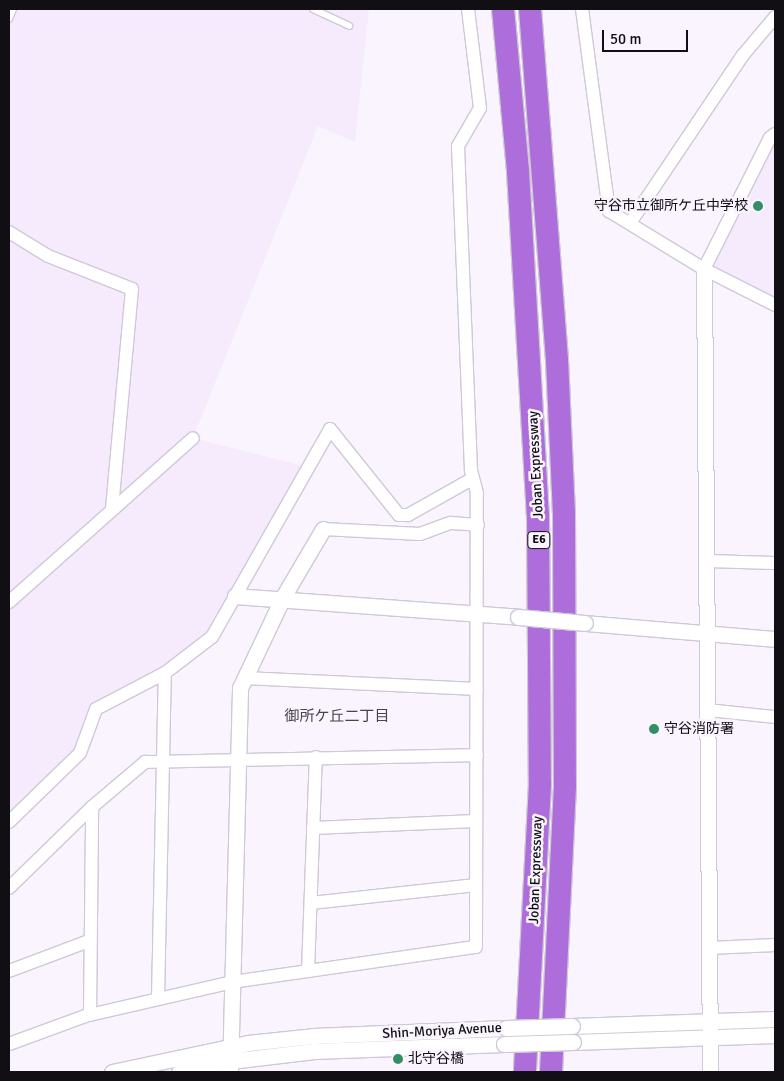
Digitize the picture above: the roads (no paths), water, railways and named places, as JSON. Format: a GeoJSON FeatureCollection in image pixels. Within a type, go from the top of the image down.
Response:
{"type":"FeatureCollection","features":[{"type":"Feature","properties":{"kind":"highway","name":"Joban Expressway"},"geometry":{"type":"LineString","coordinates":[[503,9],[518,181],[538,514],[540,784],[525,1072]]}},
{"type":"Feature","properties":{"kind":"highway","name":"Joban Expressway"},"geometry":{"type":"LineString","coordinates":[[530,9],[557,360],[564,514],[565,786],[551,1072]]}},
{"type":"Feature","properties":{"kind":"street"},"geometry":{"type":"LineString","coordinates":[[9,1044],[90,1015],[232,982],[476,947],[476,615],[478,525],[477,493],[472,479],[458,146],[480,108],[468,9]]}},
{"type":"Feature","properties":{"kind":"street"},"geometry":{"type":"LineString","coordinates":[[582,9],[609,211],[704,269],[775,304]]}},
{"type":"Feature","properties":{"kind":"street"},"geometry":{"type":"LineString","coordinates":[[630,223],[743,55],[775,17]]}},
{"type":"Feature","properties":{"kind":"street"},"geometry":{"type":"LineString","coordinates":[[710,1072],[704,269],[770,138],[775,134]]}},
{"type":"Feature","properties":{"kind":"street"},"geometry":{"type":"LineString","coordinates":[[9,232],[48,256],[132,289],[112,509]]}},
{"type":"Feature","properties":{"kind":"street"},"geometry":{"type":"LineString","coordinates":[[9,822],[80,753],[96,709],[165,673],[212,637],[330,429],[399,515],[408,515],[472,479]]}},
{"type":"Feature","properties":{"kind":"street"},"geometry":{"type":"LineString","coordinates":[[9,602],[193,438]]}},
{"type":"Feature","properties":{"kind":"street"},"geometry":{"type":"LineString","coordinates":[[230,1067],[240,688],[283,598],[323,529],[420,534],[451,523],[478,525]]}},
{"type":"Feature","properties":{"kind":"street"},"geometry":{"type":"LineString","coordinates":[[706,561],[775,563]]}},
{"type":"Feature","properties":{"kind":"street"},"geometry":{"type":"LineString","coordinates":[[236,596],[283,598],[775,639]]}},
{"type":"Feature","properties":{"kind":"street"},"geometry":{"type":"LineString","coordinates":[[158,999],[165,673]]}},
{"type":"Feature","properties":{"kind":"street"},"geometry":{"type":"LineString","coordinates":[[245,678],[477,689]]}},
{"type":"Feature","properties":{"kind":"street"},"geometry":{"type":"LineString","coordinates":[[708,710],[775,717]]}},
{"type":"Feature","properties":{"kind":"street"},"geometry":{"type":"LineString","coordinates":[[9,888],[92,807],[146,762],[237,758],[477,755]]}},
{"type":"Feature","properties":{"kind":"street"},"geometry":{"type":"LineString","coordinates":[[308,971],[316,757]]}},
{"type":"Feature","properties":{"kind":"street"},"geometry":{"type":"LineString","coordinates":[[90,1015],[89,941],[92,807]]}},
{"type":"Feature","properties":{"kind":"street"},"geometry":{"type":"LineString","coordinates":[[313,828],[476,820]]}},
{"type":"Feature","properties":{"kind":"street"},"geometry":{"type":"LineString","coordinates":[[310,902],[476,885]]}},
{"type":"Feature","properties":{"kind":"street"},"geometry":{"type":"LineString","coordinates":[[9,972],[89,941]]}},
{"type":"Feature","properties":{"kind":"street"},"geometry":{"type":"LineString","coordinates":[[709,948],[775,945]]}},
{"type":"Feature","properties":{"kind":"street","name":"Shin-Moriya Avenue"},"geometry":{"type":"LineString","coordinates":[[112,1072],[231,1046],[313,1036],[775,1019]]}},
{"type":"Feature","properties":{"kind":"street","name":"Shin-Moriya Avenue"},"geometry":{"type":"LineString","coordinates":[[179,1072],[230,1067],[314,1051],[710,1039],[775,1035]]}},
{"type":"Feature","properties":{"kind":"lane"},"geometry":{"type":"LineString","coordinates":[[9,19],[14,9]]}},
{"type":"Feature","properties":{"kind":"lane"},"geometry":{"type":"LineString","coordinates":[[313,9],[349,26]]}},
{"type":"Feature","properties":{"kind":"place","name":"守谷市立御所ケ丘中学校"},"geometry":{"type":"Point","coordinates":[758,206]}},
{"type":"Feature","properties":{"kind":"place","name":"守谷消防署"},"geometry":{"type":"Point","coordinates":[654,729]}},
{"type":"Feature","properties":{"kind":"place","name":"北守谷橋"},"geometry":{"type":"Point","coordinates":[398,1059]}},
{"type":"Feature","properties":{"kind":"district","name":"御所ケ丘二丁目"},"geometry":{"type":"Point","coordinates":[337,717]}}]}
